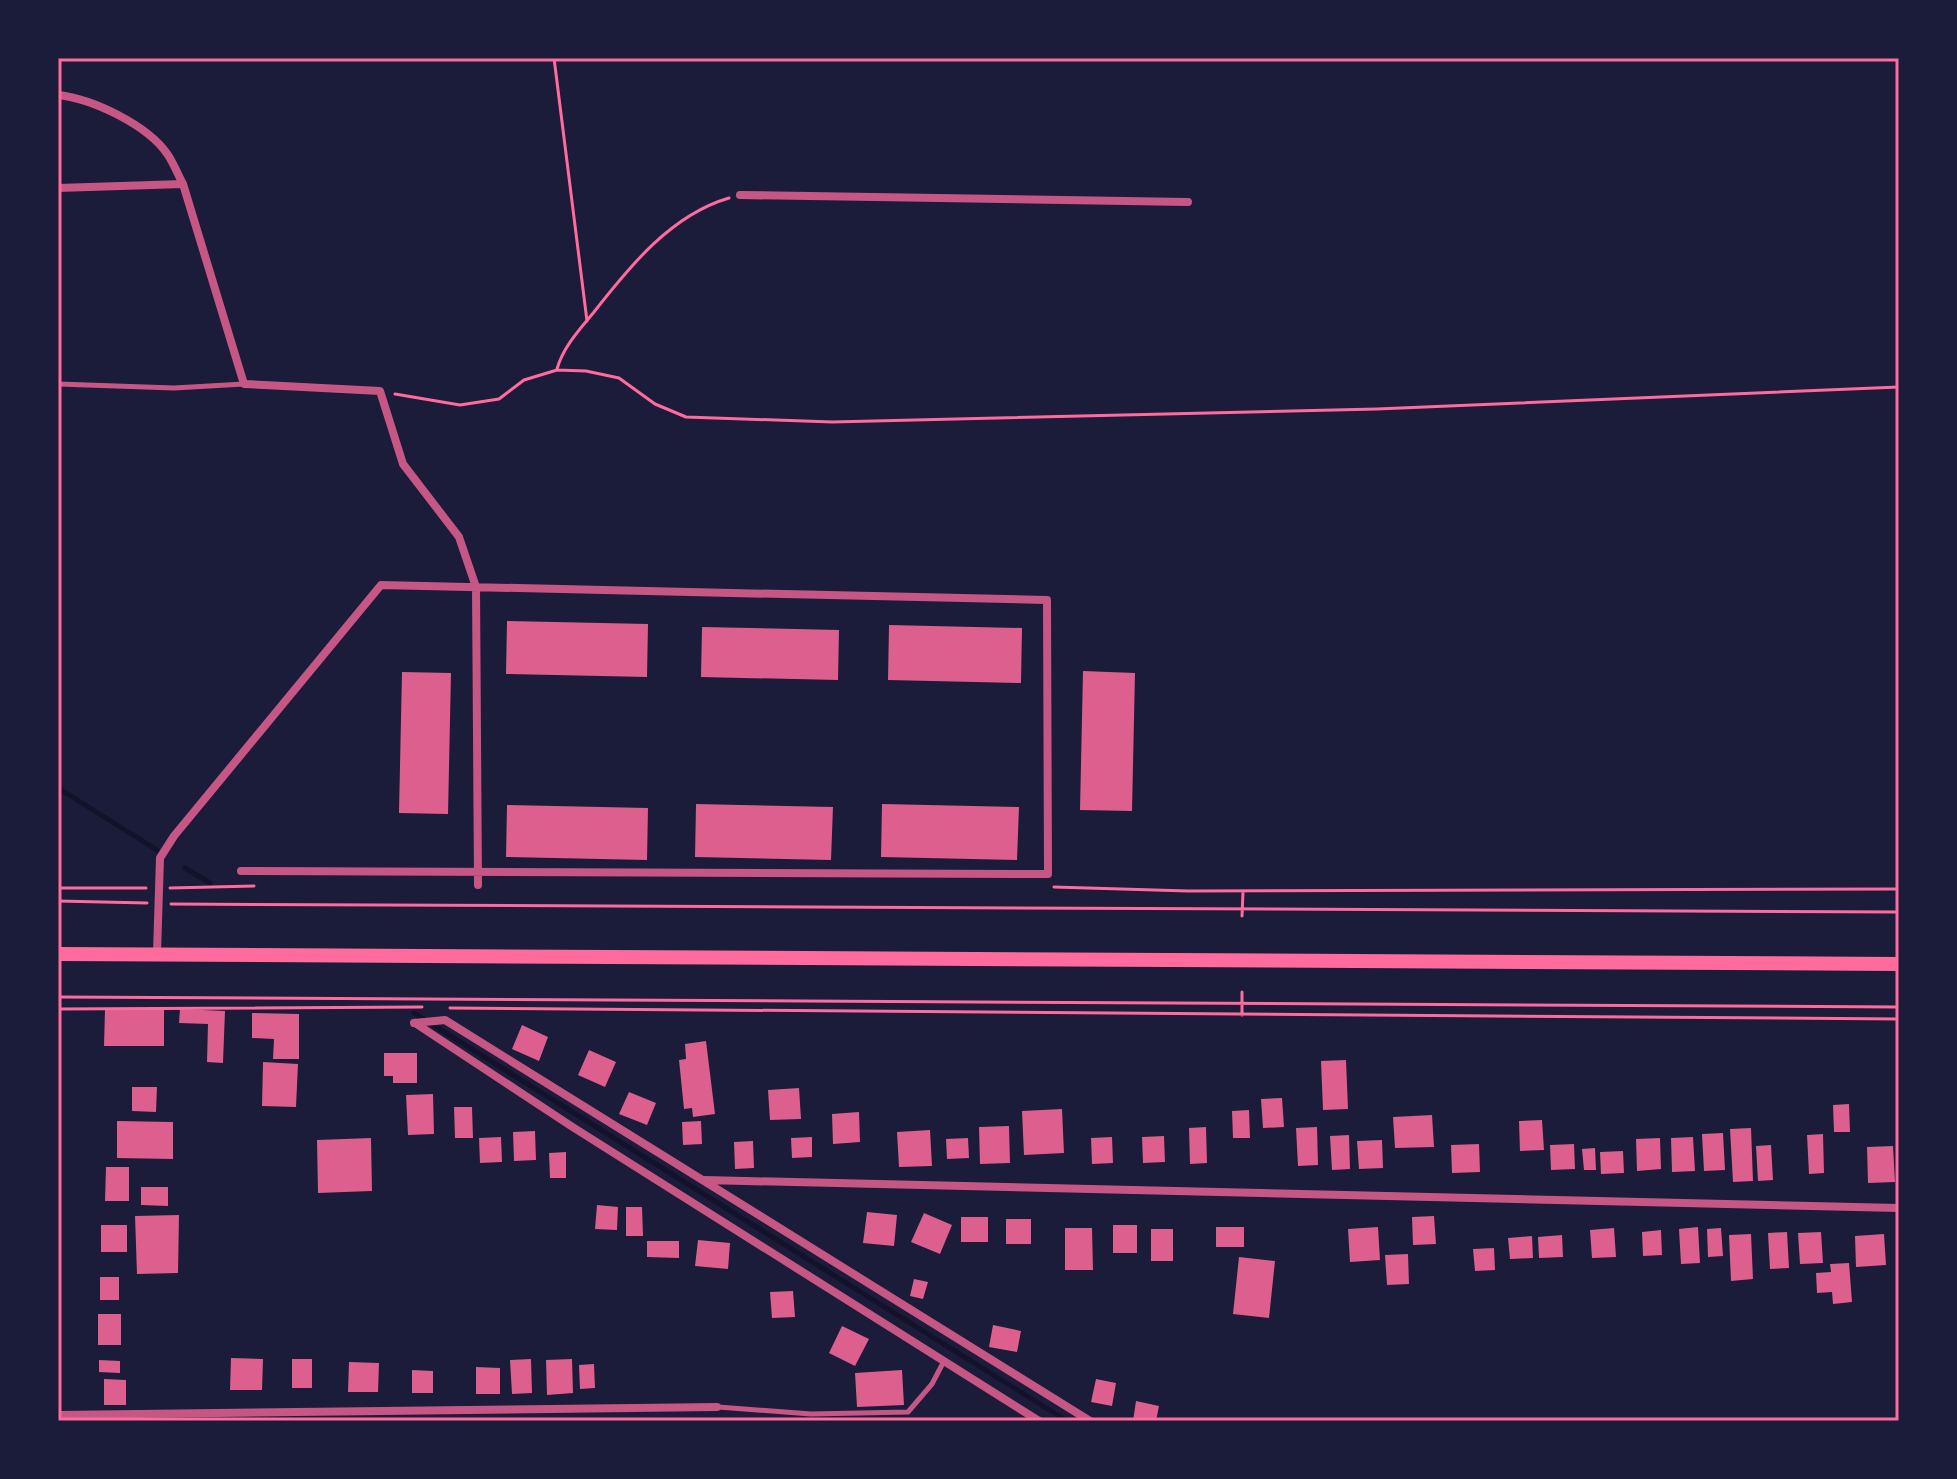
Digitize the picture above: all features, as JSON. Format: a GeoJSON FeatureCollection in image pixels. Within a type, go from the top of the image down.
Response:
{"type":"FeatureCollection","features":[{"type":"Feature","properties":{"kind":"main road"},"geometry":{"type":"LineString","coordinates":[[58,954],[1899,964]]}},
{"type":"Feature","properties":{"kind":"street"},"geometry":{"type":"LineString","coordinates":[[58,95],[76,97],[103,107],[133,123],[168,154],[183,184],[244,384],[380,391],[403,464],[459,537],[476,587],[478,885]]}},
{"type":"Feature","properties":{"kind":"street"},"geometry":{"type":"LineString","coordinates":[[58,188],[183,184]]}},
{"type":"Feature","properties":{"kind":"street"},"geometry":{"type":"LineString","coordinates":[[740,195],[1188,202]]}},
{"type":"Feature","properties":{"kind":"street"},"geometry":{"type":"LineString","coordinates":[[157,953],[160,858],[174,836],[381,585],[1047,600],[1048,874],[241,871]]}},
{"type":"Feature","properties":{"kind":"street"},"geometry":{"type":"LineString","coordinates":[[1039,1421],[571,1126],[414,1023],[445,1020],[1090,1421]]}},
{"type":"Feature","properties":{"kind":"street"},"geometry":{"type":"LineString","coordinates":[[705,1180],[1899,1208]]}},
{"type":"Feature","properties":{"kind":"street"},"geometry":{"type":"LineString","coordinates":[[58,1415],[717,1407]]}},
{"type":"Feature","properties":{"kind":"lane"},"geometry":{"type":"LineString","coordinates":[[58,384],[174,388],[244,384]]}},
{"type":"Feature","properties":{"kind":"lane"},"geometry":{"type":"LineString","coordinates":[[717,1407],[811,1414],[908,1412],[932,1384],[944,1361]]}},
{"type":"Feature","properties":{"kind":"path"},"geometry":{"type":"LineString","coordinates":[[554,58],[587,321]]}},
{"type":"Feature","properties":{"kind":"path"},"geometry":{"type":"LineString","coordinates":[[557,370],[560,358],[636,259],[679,224],[710,204],[740,195]]}},
{"type":"Feature","properties":{"kind":"path"},"geometry":{"type":"LineString","coordinates":[[380,391],[460,405],[499,399],[524,380],[557,370],[586,371],[619,378],[655,404],[686,417],[832,422],[1363,409],[1899,387]]}},
{"type":"Feature","properties":{"kind":"path"},"geometry":{"type":"LineString","coordinates":[[1242,916],[1243,890]]}},
{"type":"Feature","properties":{"kind":"path"},"geometry":{"type":"LineString","coordinates":[[58,901],[158,904],[1899,912]]}},
{"type":"Feature","properties":{"kind":"path"},"geometry":{"type":"LineString","coordinates":[[1242,992],[1242,1015]]}},
{"type":"Feature","properties":{"kind":"path"},"geometry":{"type":"LineString","coordinates":[[58,997],[1899,1007]]}},
{"type":"Feature","properties":{"kind":"path"},"geometry":{"type":"LineString","coordinates":[[58,1009],[425,1007]]}},
{"type":"Feature","properties":{"kind":"path"},"geometry":{"type":"LineString","coordinates":[[441,1008],[1899,1019]]}},
{"type":"Feature","properties":{"kind":"building"},"geometry":{"type":"Polygon","coordinates":[[[507,621],[648,624],[647,677],[506,674],[507,621]]]}},
{"type":"Feature","properties":{"kind":"building"},"geometry":{"type":"Polygon","coordinates":[[[889,625],[1022,628],[1021,683],[888,680],[889,625]]]}},
{"type":"Feature","properties":{"kind":"building"},"geometry":{"type":"Polygon","coordinates":[[[702,627],[839,630],[838,680],[701,677],[702,627]]]}},
{"type":"Feature","properties":{"kind":"building"},"geometry":{"type":"Polygon","coordinates":[[[1083,671],[1135,673],[1132,811],[1080,810],[1083,671]]]}},
{"type":"Feature","properties":{"kind":"building"},"geometry":{"type":"Polygon","coordinates":[[[402,672],[451,673],[448,814],[399,813],[402,672]]]}},
{"type":"Feature","properties":{"kind":"building"},"geometry":{"type":"Polygon","coordinates":[[[696,804],[833,807],[831,860],[695,857],[696,804]]]}},
{"type":"Feature","properties":{"kind":"building"},"geometry":{"type":"Polygon","coordinates":[[[882,804],[1019,807],[1017,860],[881,857],[882,804]]]}},
{"type":"Feature","properties":{"kind":"building"},"geometry":{"type":"Polygon","coordinates":[[[507,805],[648,808],[647,860],[506,857],[507,805]]]}},
{"type":"Feature","properties":{"kind":"building"},"geometry":{"type":"Polygon","coordinates":[[[180,1009],[225,1011],[223,1063],[207,1062],[208,1024],[179,1023],[180,1009]]]}},
{"type":"Feature","properties":{"kind":"building"},"geometry":{"type":"Polygon","coordinates":[[[105,1010],[164,1010],[164,1046],[104,1046],[105,1010]]]}},
{"type":"Feature","properties":{"kind":"building"},"geometry":{"type":"Polygon","coordinates":[[[252,1013],[299,1014],[299,1059],[273,1059],[274,1039],[252,1038],[252,1013]]]}},
{"type":"Feature","properties":{"kind":"building"},"geometry":{"type":"Polygon","coordinates":[[[522,1025],[548,1037],[539,1061],[512,1049],[522,1025]]]}},
{"type":"Feature","properties":{"kind":"building"},"geometry":{"type":"Polygon","coordinates":[[[706,1041],[715,1114],[693,1117],[692,1108],[684,1109],[679,1060],[686,1059],[685,1044],[706,1041]]]}},
{"type":"Feature","properties":{"kind":"building"},"geometry":{"type":"Polygon","coordinates":[[[589,1050],[616,1062],[605,1087],[578,1075],[589,1050]]]}},
{"type":"Feature","properties":{"kind":"building"},"geometry":{"type":"Polygon","coordinates":[[[384,1053],[417,1053],[417,1083],[393,1083],[393,1076],[384,1076],[384,1053]]]}},
{"type":"Feature","properties":{"kind":"building"},"geometry":{"type":"Polygon","coordinates":[[[1346,1060],[1348,1109],[1323,1110],[1321,1061],[1346,1060]]]}},
{"type":"Feature","properties":{"kind":"building"},"geometry":{"type":"Polygon","coordinates":[[[263,1062],[298,1064],[296,1107],[262,1106],[263,1062]]]}},
{"type":"Feature","properties":{"kind":"building"},"geometry":{"type":"Polygon","coordinates":[[[132,1087],[157,1087],[156,1112],[132,1111],[132,1087]]]}},
{"type":"Feature","properties":{"kind":"building"},"geometry":{"type":"Polygon","coordinates":[[[799,1088],[801,1119],[770,1120],[768,1090],[799,1088]]]}},
{"type":"Feature","properties":{"kind":"building"},"geometry":{"type":"Polygon","coordinates":[[[629,1092],[656,1103],[647,1125],[619,1114],[629,1092]]]}},
{"type":"Feature","properties":{"kind":"building"},"geometry":{"type":"Polygon","coordinates":[[[433,1094],[434,1134],[408,1135],[406,1095],[433,1094]]]}},
{"type":"Feature","properties":{"kind":"building"},"geometry":{"type":"Polygon","coordinates":[[[1282,1098],[1284,1127],[1263,1128],[1261,1099],[1282,1098]]]}},
{"type":"Feature","properties":{"kind":"building"},"geometry":{"type":"Polygon","coordinates":[[[1849,1104],[1850,1132],[1834,1132],[1833,1105],[1849,1104]]]}},
{"type":"Feature","properties":{"kind":"building"},"geometry":{"type":"Polygon","coordinates":[[[454,1107],[472,1107],[473,1138],[455,1138],[454,1107]]]}},
{"type":"Feature","properties":{"kind":"building"},"geometry":{"type":"Polygon","coordinates":[[[1062,1109],[1064,1153],[1024,1155],[1022,1111],[1062,1109]]]}},
{"type":"Feature","properties":{"kind":"building"},"geometry":{"type":"Polygon","coordinates":[[[1249,1110],[1250,1138],[1233,1138],[1232,1111],[1249,1110]]]}},
{"type":"Feature","properties":{"kind":"building"},"geometry":{"type":"Polygon","coordinates":[[[859,1112],[860,1142],[833,1144],[832,1114],[859,1112]]]}},
{"type":"Feature","properties":{"kind":"building"},"geometry":{"type":"Polygon","coordinates":[[[1432,1115],[1434,1147],[1395,1148],[1393,1117],[1432,1115]]]}},
{"type":"Feature","properties":{"kind":"building"},"geometry":{"type":"Polygon","coordinates":[[[1542,1120],[1544,1150],[1520,1151],[1519,1121],[1542,1120]]]}},
{"type":"Feature","properties":{"kind":"building"},"geometry":{"type":"Polygon","coordinates":[[[117,1121],[173,1122],[173,1159],[117,1158],[117,1121]]]}},
{"type":"Feature","properties":{"kind":"building"},"geometry":{"type":"Polygon","coordinates":[[[701,1121],[702,1144],[683,1145],[682,1122],[701,1121]]]}},
{"type":"Feature","properties":{"kind":"building"},"geometry":{"type":"Polygon","coordinates":[[[1009,1126],[1010,1163],[980,1164],[979,1127],[1009,1126]]]}},
{"type":"Feature","properties":{"kind":"building"},"geometry":{"type":"Polygon","coordinates":[[[1206,1127],[1207,1163],[1190,1164],[1189,1128],[1206,1127]]]}},
{"type":"Feature","properties":{"kind":"building"},"geometry":{"type":"Polygon","coordinates":[[[1317,1127],[1318,1165],[1298,1166],[1296,1128],[1317,1127]]]}},
{"type":"Feature","properties":{"kind":"building"},"geometry":{"type":"Polygon","coordinates":[[[1751,1128],[1753,1181],[1733,1182],[1730,1129],[1751,1128]]]}},
{"type":"Feature","properties":{"kind":"building"},"geometry":{"type":"Polygon","coordinates":[[[930,1130],[932,1166],[899,1167],[897,1132],[930,1130]]]}},
{"type":"Feature","properties":{"kind":"building"},"geometry":{"type":"Polygon","coordinates":[[[535,1131],[536,1160],[514,1161],[513,1132],[535,1131]]]}},
{"type":"Feature","properties":{"kind":"building"},"geometry":{"type":"Polygon","coordinates":[[[1723,1133],[1725,1170],[1704,1171],[1702,1134],[1723,1133]]]}},
{"type":"Feature","properties":{"kind":"building"},"geometry":{"type":"Polygon","coordinates":[[[1823,1134],[1824,1173],[1809,1174],[1807,1135],[1823,1134]]]}},
{"type":"Feature","properties":{"kind":"building"},"geometry":{"type":"Polygon","coordinates":[[[1349,1135],[1350,1169],[1332,1170],[1330,1136],[1349,1135]]]}},
{"type":"Feature","properties":{"kind":"building"},"geometry":{"type":"Polygon","coordinates":[[[1164,1136],[1165,1162],[1143,1163],[1142,1137],[1164,1136]]]}},
{"type":"Feature","properties":{"kind":"building"},"geometry":{"type":"Polygon","coordinates":[[[501,1137],[502,1162],[480,1163],[479,1138],[501,1137]]]}},
{"type":"Feature","properties":{"kind":"building"},"geometry":{"type":"Polygon","coordinates":[[[812,1137],[812,1157],[792,1158],[791,1138],[812,1137]]]}},
{"type":"Feature","properties":{"kind":"building"},"geometry":{"type":"Polygon","coordinates":[[[1112,1137],[1113,1163],[1092,1164],[1091,1138],[1112,1137]]]}},
{"type":"Feature","properties":{"kind":"building"},"geometry":{"type":"Polygon","coordinates":[[[1693,1137],[1695,1171],[1672,1172],[1671,1138],[1693,1137]]]}},
{"type":"Feature","properties":{"kind":"building"},"geometry":{"type":"Polygon","coordinates":[[[371,1138],[372,1191],[318,1193],[317,1140],[371,1138]]]}},
{"type":"Feature","properties":{"kind":"building"},"geometry":{"type":"Polygon","coordinates":[[[968,1138],[969,1158],[947,1159],[946,1139],[968,1138]]]}},
{"type":"Feature","properties":{"kind":"building"},"geometry":{"type":"Polygon","coordinates":[[[1660,1138],[1661,1169],[1637,1171],[1636,1139],[1660,1138]]]}},
{"type":"Feature","properties":{"kind":"building"},"geometry":{"type":"Polygon","coordinates":[[[1382,1140],[1383,1168],[1359,1169],[1357,1141],[1382,1140]]]}},
{"type":"Feature","properties":{"kind":"building"},"geometry":{"type":"Polygon","coordinates":[[[753,1141],[754,1168],[735,1169],[734,1142],[753,1141]]]}},
{"type":"Feature","properties":{"kind":"building"},"geometry":{"type":"Polygon","coordinates":[[[1479,1144],[1480,1172],[1452,1173],[1451,1145],[1479,1144]]]}},
{"type":"Feature","properties":{"kind":"building"},"geometry":{"type":"Polygon","coordinates":[[[1574,1144],[1575,1169],[1551,1170],[1550,1145],[1574,1144]]]}},
{"type":"Feature","properties":{"kind":"building"},"geometry":{"type":"Polygon","coordinates":[[[1771,1145],[1773,1180],[1758,1181],[1756,1146],[1771,1145]]]}},
{"type":"Feature","properties":{"kind":"building"},"geometry":{"type":"Polygon","coordinates":[[[1893,1146],[1895,1182],[1868,1183],[1867,1147],[1893,1146]]]}},
{"type":"Feature","properties":{"kind":"building"},"geometry":{"type":"Polygon","coordinates":[[[1595,1148],[1596,1170],[1584,1170],[1582,1149],[1595,1148]]]}},
{"type":"Feature","properties":{"kind":"building"},"geometry":{"type":"Polygon","coordinates":[[[1623,1151],[1624,1173],[1601,1174],[1600,1152],[1623,1151]]]}},
{"type":"Feature","properties":{"kind":"building"},"geometry":{"type":"Polygon","coordinates":[[[566,1152],[566,1178],[550,1178],[549,1153],[566,1152]]]}},
{"type":"Feature","properties":{"kind":"building"},"geometry":{"type":"Polygon","coordinates":[[[106,1167],[129,1167],[129,1201],[105,1201],[106,1167]]]}},
{"type":"Feature","properties":{"kind":"building"},"geometry":{"type":"Polygon","coordinates":[[[141,1187],[168,1187],[168,1206],[141,1205],[141,1187]]]}},
{"type":"Feature","properties":{"kind":"building"},"geometry":{"type":"Polygon","coordinates":[[[597,1205],[618,1207],[617,1230],[595,1229],[597,1205]]]}},
{"type":"Feature","properties":{"kind":"building"},"geometry":{"type":"Polygon","coordinates":[[[626,1207],[642,1207],[643,1236],[626,1236],[626,1207]]]}},
{"type":"Feature","properties":{"kind":"building"},"geometry":{"type":"Polygon","coordinates":[[[867,1212],[897,1215],[894,1246],[863,1243],[867,1212]]]}},
{"type":"Feature","properties":{"kind":"building"},"geometry":{"type":"Polygon","coordinates":[[[924,1213],[952,1225],[940,1254],[911,1242],[924,1213]]]}},
{"type":"Feature","properties":{"kind":"building"},"geometry":{"type":"Polygon","coordinates":[[[179,1215],[178,1273],[137,1274],[135,1216],[179,1215]]]}},
{"type":"Feature","properties":{"kind":"building"},"geometry":{"type":"Polygon","coordinates":[[[1434,1216],[1436,1244],[1413,1245],[1412,1217],[1434,1216]]]}},
{"type":"Feature","properties":{"kind":"building"},"geometry":{"type":"Polygon","coordinates":[[[961,1217],[988,1217],[988,1242],[961,1242],[961,1217]]]}},
{"type":"Feature","properties":{"kind":"building"},"geometry":{"type":"Polygon","coordinates":[[[1006,1219],[1031,1219],[1031,1244],[1006,1244],[1006,1219]]]}},
{"type":"Feature","properties":{"kind":"building"},"geometry":{"type":"Polygon","coordinates":[[[101,1225],[127,1225],[127,1252],[101,1252],[101,1225]]]}},
{"type":"Feature","properties":{"kind":"building"},"geometry":{"type":"Polygon","coordinates":[[[1113,1225],[1137,1225],[1137,1253],[1113,1253],[1113,1225]]]}},
{"type":"Feature","properties":{"kind":"building"},"geometry":{"type":"Polygon","coordinates":[[[1216,1227],[1244,1227],[1244,1247],[1216,1247],[1216,1227]]]}},
{"type":"Feature","properties":{"kind":"building"},"geometry":{"type":"Polygon","coordinates":[[[1378,1227],[1380,1260],[1350,1262],[1348,1229],[1378,1227]]]}},
{"type":"Feature","properties":{"kind":"building"},"geometry":{"type":"Polygon","coordinates":[[[1698,1227],[1700,1263],[1681,1264],[1679,1229],[1698,1227]]]}},
{"type":"Feature","properties":{"kind":"building"},"geometry":{"type":"Polygon","coordinates":[[[1065,1228],[1092,1228],[1093,1270],[1065,1270],[1065,1228]]]}},
{"type":"Feature","properties":{"kind":"building"},"geometry":{"type":"Polygon","coordinates":[[[1614,1228],[1616,1257],[1592,1258],[1590,1230],[1614,1228]]]}},
{"type":"Feature","properties":{"kind":"building"},"geometry":{"type":"Polygon","coordinates":[[[1721,1228],[1723,1256],[1708,1257],[1707,1229],[1721,1228]]]}},
{"type":"Feature","properties":{"kind":"building"},"geometry":{"type":"Polygon","coordinates":[[[1151,1229],[1173,1229],[1173,1261],[1151,1261],[1151,1229]]]}},
{"type":"Feature","properties":{"kind":"building"},"geometry":{"type":"Polygon","coordinates":[[[1661,1230],[1662,1255],[1643,1256],[1642,1232],[1661,1230]]]}},
{"type":"Feature","properties":{"kind":"building"},"geometry":{"type":"Polygon","coordinates":[[[1787,1232],[1789,1268],[1770,1269],[1768,1233],[1787,1232]]]}},
{"type":"Feature","properties":{"kind":"building"},"geometry":{"type":"Polygon","coordinates":[[[1821,1232],[1823,1263],[1800,1264],[1798,1233],[1821,1232]]]}},
{"type":"Feature","properties":{"kind":"building"},"geometry":{"type":"Polygon","coordinates":[[[1751,1234],[1753,1279],[1731,1281],[1729,1235],[1751,1234]]]}},
{"type":"Feature","properties":{"kind":"building"},"geometry":{"type":"Polygon","coordinates":[[[1884,1234],[1886,1265],[1856,1267],[1855,1236],[1884,1234]]]}},
{"type":"Feature","properties":{"kind":"building"},"geometry":{"type":"Polygon","coordinates":[[[1562,1235],[1563,1257],[1539,1258],[1538,1237],[1562,1235]]]}},
{"type":"Feature","properties":{"kind":"building"},"geometry":{"type":"Polygon","coordinates":[[[1532,1236],[1533,1258],[1510,1259],[1508,1238],[1532,1236]]]}},
{"type":"Feature","properties":{"kind":"building"},"geometry":{"type":"Polygon","coordinates":[[[698,1240],[730,1243],[728,1269],[695,1266],[698,1240]]]}},
{"type":"Feature","properties":{"kind":"building"},"geometry":{"type":"Polygon","coordinates":[[[647,1241],[679,1241],[679,1258],[647,1257],[647,1241]]]}},
{"type":"Feature","properties":{"kind":"building"},"geometry":{"type":"Polygon","coordinates":[[[1494,1248],[1495,1270],[1475,1271],[1473,1249],[1494,1248]]]}},
{"type":"Feature","properties":{"kind":"building"},"geometry":{"type":"Polygon","coordinates":[[[1408,1254],[1409,1284],[1387,1285],[1385,1255],[1408,1254]]]}},
{"type":"Feature","properties":{"kind":"building"},"geometry":{"type":"Polygon","coordinates":[[[1239,1257],[1275,1261],[1269,1318],[1233,1314],[1239,1257]]]}},
{"type":"Feature","properties":{"kind":"building"},"geometry":{"type":"Polygon","coordinates":[[[1849,1263],[1852,1302],[1833,1304],[1832,1292],[1817,1293],[1816,1273],[1831,1272],[1830,1264],[1849,1263]]]}},
{"type":"Feature","properties":{"kind":"building"},"geometry":{"type":"Polygon","coordinates":[[[100,1277],[119,1277],[119,1300],[100,1300],[100,1277]]]}},
{"type":"Feature","properties":{"kind":"building"},"geometry":{"type":"Polygon","coordinates":[[[914,1279],[928,1282],[923,1299],[910,1296],[914,1279]]]}},
{"type":"Feature","properties":{"kind":"building"},"geometry":{"type":"Polygon","coordinates":[[[793,1291],[795,1317],[772,1318],[770,1292],[793,1291]]]}},
{"type":"Feature","properties":{"kind":"building"},"geometry":{"type":"Polygon","coordinates":[[[98,1314],[121,1314],[121,1345],[98,1345],[98,1314]]]}},
{"type":"Feature","properties":{"kind":"building"},"geometry":{"type":"Polygon","coordinates":[[[993,1325],[1021,1331],[1017,1352],[989,1347],[993,1325]]]}},
{"type":"Feature","properties":{"kind":"building"},"geometry":{"type":"Polygon","coordinates":[[[842,1326],[869,1339],[855,1366],[829,1353],[842,1326]]]}},
{"type":"Feature","properties":{"kind":"building"},"geometry":{"type":"Polygon","coordinates":[[[231,1358],[263,1359],[262,1390],[230,1390],[231,1358]]]}},
{"type":"Feature","properties":{"kind":"building"},"geometry":{"type":"Polygon","coordinates":[[[292,1359],[312,1359],[312,1388],[292,1388],[292,1359]]]}},
{"type":"Feature","properties":{"kind":"building"},"geometry":{"type":"Polygon","coordinates":[[[531,1359],[532,1393],[512,1394],[510,1360],[531,1359]]]}},
{"type":"Feature","properties":{"kind":"building"},"geometry":{"type":"Polygon","coordinates":[[[572,1359],[573,1393],[547,1395],[546,1360],[572,1359]]]}},
{"type":"Feature","properties":{"kind":"building"},"geometry":{"type":"Polygon","coordinates":[[[99,1360],[120,1361],[120,1373],[99,1372],[99,1360]]]}},
{"type":"Feature","properties":{"kind":"building"},"geometry":{"type":"Polygon","coordinates":[[[349,1362],[379,1363],[378,1392],[348,1392],[349,1362]]]}},
{"type":"Feature","properties":{"kind":"building"},"geometry":{"type":"Polygon","coordinates":[[[594,1364],[595,1388],[580,1389],[579,1365],[594,1364]]]}},
{"type":"Feature","properties":{"kind":"building"},"geometry":{"type":"Polygon","coordinates":[[[476,1367],[500,1368],[500,1394],[476,1394],[476,1367]]]}},
{"type":"Feature","properties":{"kind":"building"},"geometry":{"type":"Polygon","coordinates":[[[412,1370],[433,1371],[433,1393],[412,1393],[412,1370]]]}},
{"type":"Feature","properties":{"kind":"building"},"geometry":{"type":"Polygon","coordinates":[[[902,1370],[904,1405],[857,1407],[855,1373],[902,1370]]]}},
{"type":"Feature","properties":{"kind":"building"},"geometry":{"type":"Polygon","coordinates":[[[104,1379],[126,1380],[126,1405],[104,1405],[104,1379]]]}},
{"type":"Feature","properties":{"kind":"building"},"geometry":{"type":"Polygon","coordinates":[[[1096,1379],[1116,1383],[1112,1406],[1091,1402],[1096,1379]]]}},
{"type":"Feature","properties":{"kind":"building"},"geometry":{"type":"Polygon","coordinates":[[[1136,1401],[1159,1406],[1156,1421],[1133,1421],[1136,1401]]]}},
{"type":"Feature","properties":{"kind":"waterway"},"geometry":{"type":"LineString","coordinates":[[58,788],[157,850]]}},
{"type":"Feature","properties":{"kind":"waterway"},"geometry":{"type":"LineString","coordinates":[[185,868],[210,883]]}},
{"type":"Feature","properties":{"kind":"waterway"},"geometry":{"type":"LineString","coordinates":[[414,1013],[1067,1421]]}}]}
